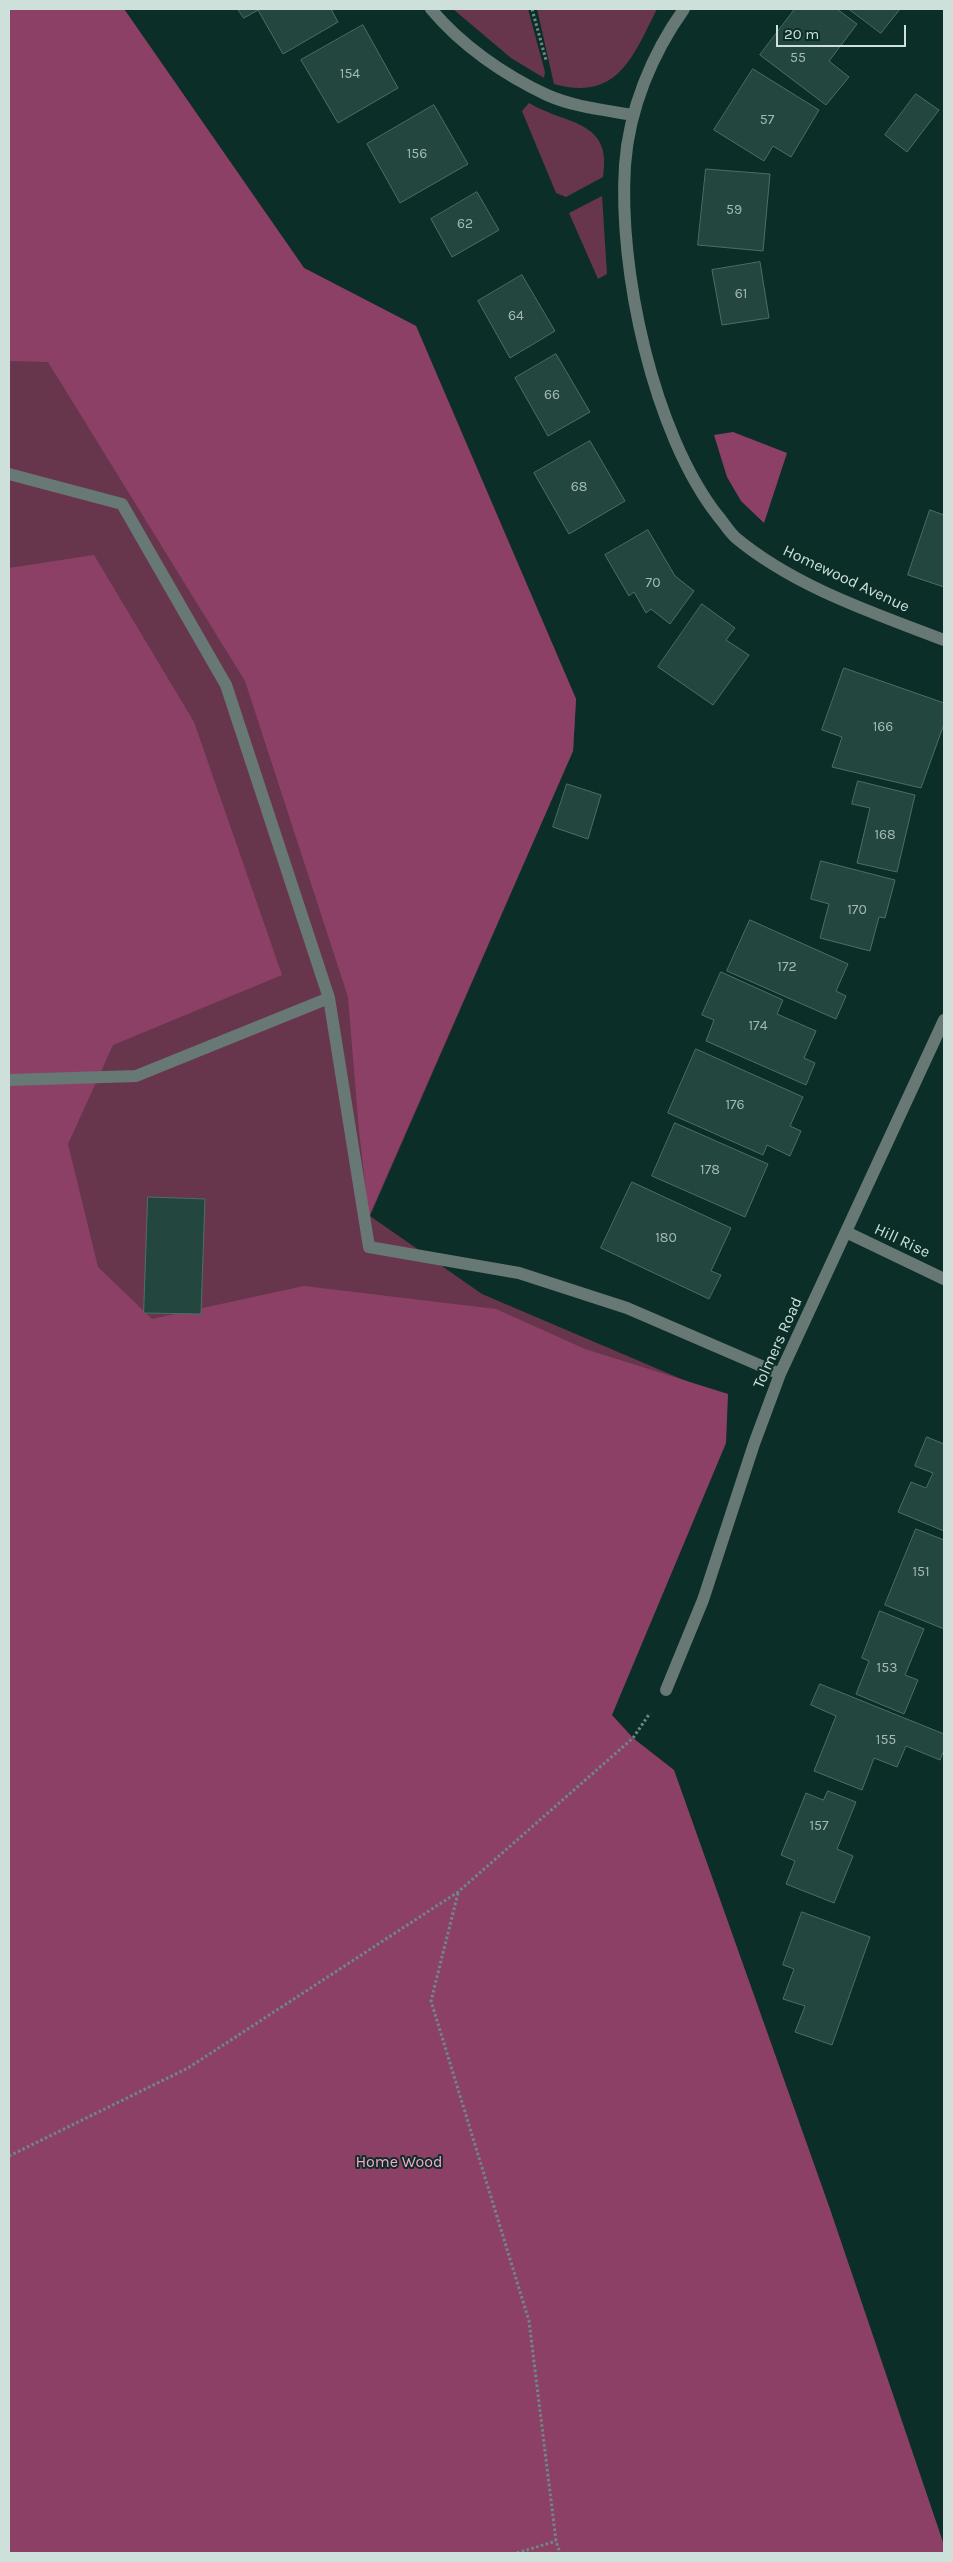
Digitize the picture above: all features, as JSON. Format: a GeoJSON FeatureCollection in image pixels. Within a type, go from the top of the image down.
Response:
{"type":"FeatureCollection","features":[{"type":"Feature","properties":{"kind":"street"},"geometry":{"type":"LineString","coordinates":[[431,9],[445,26],[492,64],[548,95],[575,104],[633,115]]}},
{"type":"Feature","properties":{"kind":"street","name":"Homewood Avenue"},"geometry":{"type":"LineString","coordinates":[[684,9],[664,37],[633,115],[625,164],[625,214],[636,316],[666,419],[699,492],[734,537],[779,569],[834,595],[944,640]]}},
{"type":"Feature","properties":{"kind":"street"},"geometry":{"type":"LineString","coordinates":[[9,474],[122,504],[226,685],[329,998],[369,1247],[519,1273],[627,1308],[780,1374]]}},
{"type":"Feature","properties":{"kind":"street"},"geometry":{"type":"LineString","coordinates":[[9,1080],[136,1076],[329,998]]}},
{"type":"Feature","properties":{"kind":"street","name":"Tolmers Road"},"geometry":{"type":"LineString","coordinates":[[666,1690],[703,1600],[780,1374],[944,1020]]}},
{"type":"Feature","properties":{"kind":"street","name":"Hill Rise"},"geometry":{"type":"LineString","coordinates":[[846,1232],[944,1279]]}},
{"type":"Feature","properties":{"kind":"path"},"geometry":{"type":"LineString","coordinates":[[532,9],[550,76],[548,95]]}},
{"type":"Feature","properties":{"kind":"path"},"geometry":{"type":"LineString","coordinates":[[9,2156],[188,2068],[458,1892],[633,1738],[666,1690]]}},
{"type":"Feature","properties":{"kind":"path"},"geometry":{"type":"LineString","coordinates":[[458,1892],[432,2001],[529,2321],[556,2541],[560,2553]]}},
{"type":"Feature","properties":{"kind":"path"},"geometry":{"type":"LineString","coordinates":[[517,2553],[556,2541]]}},
{"type":"Feature","properties":{"kind":"shaded area"},"geometry":{"type":"Polygon","coordinates":[[[9,9],[124,9],[304,268],[416,326],[576,699],[573,751],[370,1216],[482,1294],[726,1398],[9,1511],[9,9]]]}},
{"type":"Feature","properties":{"kind":"shaded area"},"geometry":{"type":"Polygon","coordinates":[[[453,9],[528,9],[545,72],[544,78],[511,58],[453,9]]]}},
{"type":"Feature","properties":{"kind":"shaded area"},"geometry":{"type":"Polygon","coordinates":[[[537,9],[657,9],[640,43],[620,71],[608,81],[594,86],[576,88],[554,84],[537,9]]]}},
{"type":"Feature","properties":{"kind":"shaded area"},"geometry":{"type":"Polygon","coordinates":[[[529,103],[583,126],[593,134],[601,144],[604,158],[603,177],[566,197],[556,193],[522,111],[529,103]]]}},
{"type":"Feature","properties":{"kind":"shaded area"},"geometry":{"type":"Polygon","coordinates":[[[602,196],[607,274],[598,279],[569,213],[602,196]]]}},
{"type":"Feature","properties":{"kind":"green space"},"geometry":{"type":"Polygon","coordinates":[[[9,9],[124,9],[304,268],[416,326],[576,699],[573,751],[369,1216],[359,1131],[348,997],[245,681],[48,362],[9,361],[9,9]]]}},
{"type":"Feature","properties":{"kind":"green space"},"geometry":{"type":"Polygon","coordinates":[[[733,432],[787,453],[764,523],[741,501],[727,477],[714,435],[733,432]]]}},
{"type":"Feature","properties":{"kind":"green space","name":"Home Wood"},"geometry":{"type":"Polygon","coordinates":[[[94,555],[194,722],[282,975],[113,1045],[68,1144],[98,1267],[152,1319],[304,1286],[496,1309],[585,1349],[728,1394],[726,1443],[612,1715],[633,1738],[674,1770],[830,2209],[944,2545],[944,2553],[9,2553],[9,568],[94,555]]]}},
{"type":"Feature","properties":{"kind":"building"},"geometry":{"type":"Polygon","coordinates":[[[238,9],[331,9],[338,22],[283,54],[258,10],[244,18],[238,9]]]}},
{"type":"Feature","properties":{"kind":"building"},"geometry":{"type":"Polygon","coordinates":[[[795,9],[837,9],[857,24],[829,61],[849,77],[826,105],[760,55],[795,9]]]}},
{"type":"Feature","properties":{"kind":"building"},"geometry":{"type":"Polygon","coordinates":[[[849,9],[900,9],[881,33],[849,9]]]}},
{"type":"Feature","properties":{"kind":"building"},"geometry":{"type":"Polygon","coordinates":[[[363,25],[398,88],[338,123],[301,60],[363,25]]]}},
{"type":"Feature","properties":{"kind":"building"},"geometry":{"type":"Polygon","coordinates":[[[753,69],[819,110],[791,157],[773,146],[764,161],[714,130],[753,69]]]}},
{"type":"Feature","properties":{"kind":"building"},"geometry":{"type":"Polygon","coordinates":[[[916,94],[939,110],[907,152],[885,135],[916,94]]]}},
{"type":"Feature","properties":{"kind":"building"},"geometry":{"type":"Polygon","coordinates":[[[434,105],[468,164],[400,203],[367,144],[434,105]]]}},
{"type":"Feature","properties":{"kind":"building"},"geometry":{"type":"Polygon","coordinates":[[[706,169],[770,174],[763,251],[698,245],[706,169]]]}},
{"type":"Feature","properties":{"kind":"building"},"geometry":{"type":"Polygon","coordinates":[[[477,192],[499,230],[452,257],[431,219],[477,192]]]}},
{"type":"Feature","properties":{"kind":"building"},"geometry":{"type":"Polygon","coordinates":[[[760,262],[769,318],[722,325],[712,270],[760,262]]]}},
{"type":"Feature","properties":{"kind":"building"},"geometry":{"type":"Polygon","coordinates":[[[522,275],[555,331],[510,358],[478,301],[522,275]]]}},
{"type":"Feature","properties":{"kind":"building"},"geometry":{"type":"Polygon","coordinates":[[[556,354],[590,412],[548,436],[515,378],[556,354]]]}},
{"type":"Feature","properties":{"kind":"building"},"geometry":{"type":"Polygon","coordinates":[[[590,441],[625,501],[569,534],[534,473],[590,441]]]}},
{"type":"Feature","properties":{"kind":"building"},"geometry":{"type":"Polygon","coordinates":[[[930,510],[944,515],[944,587],[908,575],[930,510]]]}},
{"type":"Feature","properties":{"kind":"building"},"geometry":{"type":"Polygon","coordinates":[[[648,530],[675,576],[694,591],[670,624],[651,609],[646,613],[634,592],[629,596],[605,555],[648,530]]]}},
{"type":"Feature","properties":{"kind":"building"},"geometry":{"type":"Polygon","coordinates":[[[702,604],[735,628],[726,640],[749,655],[713,705],[658,667],[702,604]]]}},
{"type":"Feature","properties":{"kind":"building"},"geometry":{"type":"Polygon","coordinates":[[[844,668],[944,703],[944,724],[921,788],[832,767],[842,737],[822,730],[844,668]]]}},
{"type":"Feature","properties":{"kind":"building"},"geometry":{"type":"Polygon","coordinates":[[[858,781],[915,795],[897,872],[857,863],[870,808],[852,804],[858,781]]]}},
{"type":"Feature","properties":{"kind":"building"},"geometry":{"type":"Polygon","coordinates":[[[567,784],[601,795],[588,839],[553,827],[567,784]]]}},
{"type":"Feature","properties":{"kind":"building"},"geometry":{"type":"Polygon","coordinates":[[[821,861],[895,880],[885,918],[879,917],[870,951],[820,938],[829,904],[811,899],[821,861]]]}},
{"type":"Feature","properties":{"kind":"building"},"geometry":{"type":"Polygon","coordinates":[[[750,920],[848,964],[836,991],[846,996],[836,1019],[727,971],[750,920]]]}},
{"type":"Feature","properties":{"kind":"building"},"geometry":{"type":"Polygon","coordinates":[[[721,972],[783,1000],[777,1014],[816,1031],[804,1058],[815,1063],[806,1085],[706,1041],[714,1020],[702,1015],[721,972]]]}},
{"type":"Feature","properties":{"kind":"building"},"geometry":{"type":"Polygon","coordinates":[[[696,1049],[803,1097],[790,1126],[801,1131],[790,1156],[767,1145],[763,1155],[668,1113],[696,1049]]]}},
{"type":"Feature","properties":{"kind":"building"},"geometry":{"type":"Polygon","coordinates":[[[675,1123],[768,1164],[745,1217],[652,1176],[675,1123]]]}},
{"type":"Feature","properties":{"kind":"building"},"geometry":{"type":"Polygon","coordinates":[[[632,1182],[731,1228],[711,1271],[721,1275],[709,1299],[601,1248],[632,1182]]]}},
{"type":"Feature","properties":{"kind":"building"},"geometry":{"type":"Polygon","coordinates":[[[148,1197],[205,1199],[201,1314],[144,1313],[148,1197]]]}},
{"type":"Feature","properties":{"kind":"building"},"geometry":{"type":"Polygon","coordinates":[[[927,1437],[944,1444],[944,1531],[898,1512],[911,1482],[926,1488],[933,1473],[915,1466],[927,1437]]]}},
{"type":"Feature","properties":{"kind":"building"},"geometry":{"type":"Polygon","coordinates":[[[916,1529],[944,1540],[944,1629],[885,1605],[916,1529]]]}},
{"type":"Feature","properties":{"kind":"building"},"geometry":{"type":"Polygon","coordinates":[[[880,1611],[924,1629],[905,1675],[918,1680],[904,1714],[856,1694],[869,1661],[862,1658],[880,1611]]]}},
{"type":"Feature","properties":{"kind":"building"},"geometry":{"type":"Polygon","coordinates":[[[820,1684],[944,1734],[944,1750],[940,1760],[906,1746],[897,1767],[874,1758],[862,1790],[814,1771],[836,1716],[811,1705],[820,1684]]]}},
{"type":"Feature","properties":{"kind":"building"},"geometry":{"type":"Polygon","coordinates":[[[828,1791],[856,1802],[837,1849],[853,1856],[834,1903],[786,1884],[795,1861],[781,1855],[806,1793],[823,1800],[828,1791]]]}},
{"type":"Feature","properties":{"kind":"building"},"geometry":{"type":"Polygon","coordinates":[[[802,1912],[870,1937],[832,2045],[795,2032],[805,2006],[783,1999],[794,1969],[783,1965],[802,1912]]]}}]}
